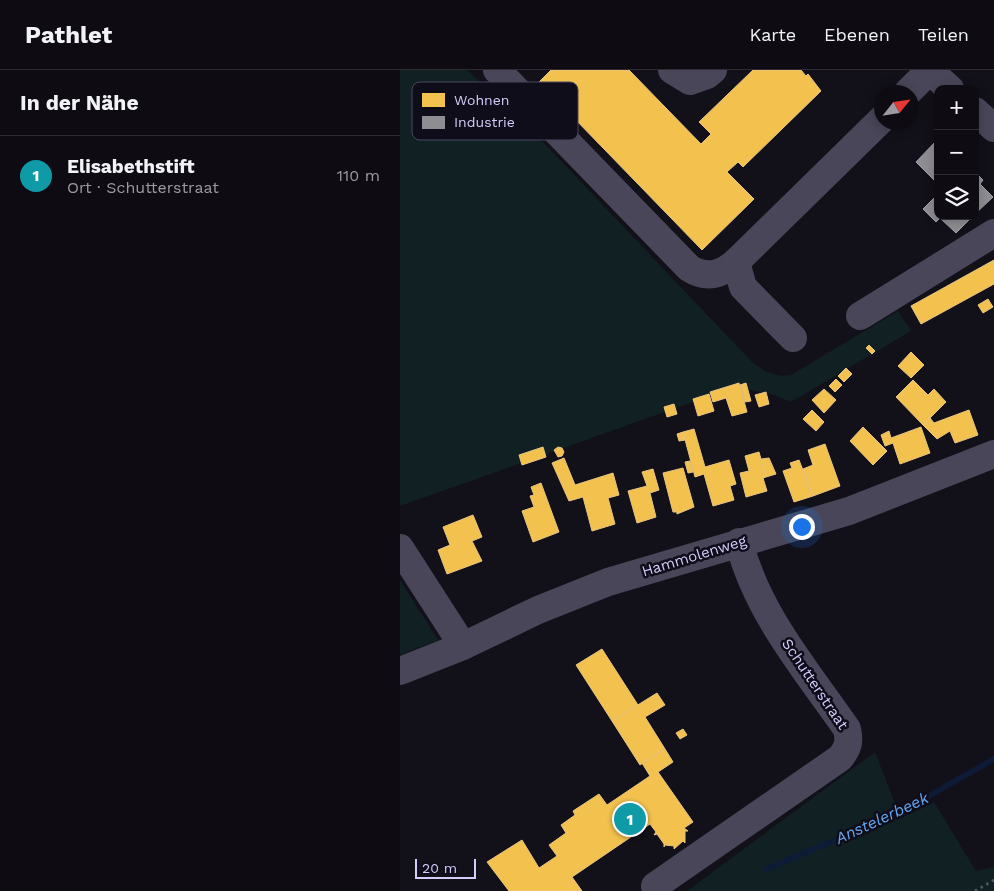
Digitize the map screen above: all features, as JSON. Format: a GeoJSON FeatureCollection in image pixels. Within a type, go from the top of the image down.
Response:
{"type":"FeatureCollection","features":[{"type":"Feature","properties":{"kind":"street"},"geometry":{"type":"LineString","coordinates":[[497,70],[509,82]]}},
{"type":"Feature","properties":{"kind":"street"},"geometry":{"type":"LineString","coordinates":[[672,70],[690,81],[702,78],[713,70]]}},
{"type":"Feature","properties":{"kind":"street"},"geometry":{"type":"LineString","coordinates":[[915,85],[930,70],[946,85]]}},
{"type":"Feature","properties":{"kind":"street"},"geometry":{"type":"LineString","coordinates":[[979,115],[994,128]]}},
{"type":"Feature","properties":{"kind":"street"},"geometry":{"type":"LineString","coordinates":[[565,140],[689,268],[709,275],[727,269],[736,262],[874,127]]}},
{"type":"Feature","properties":{"kind":"street"},"geometry":{"type":"LineString","coordinates":[[860,316],[994,233]]}},
{"type":"Feature","properties":{"kind":"street"},"geometry":{"type":"LineString","coordinates":[[736,262],[743,287],[793,338]]}},
{"type":"Feature","properties":{"kind":"street","name":"Hammolenweg"},"geometry":{"type":"LineString","coordinates":[[400,671],[463,646],[538,610],[608,582],[849,511],[994,454]]}},
{"type":"Feature","properties":{"kind":"street","name":"Schutterstraat"},"geometry":{"type":"LineString","coordinates":[[655,886],[834,762],[848,749],[850,739],[847,729],[772,620],[756,591],[739,542]]}},
{"type":"Feature","properties":{"kind":"street"},"geometry":{"type":"LineString","coordinates":[[400,548],[463,646]]}},
{"type":"Feature","properties":{"kind":"path"},"geometry":{"type":"LineString","coordinates":[[975,891],[994,880]]}},
{"type":"Feature","properties":{"kind":"shaded area"},"geometry":{"type":"Polygon","coordinates":[[[400,70],[467,70],[480,82],[412,82],[412,140],[541,140],[753,363],[766,371],[780,375],[791,375],[898,311],[911,331],[791,402],[771,394],[735,387],[400,506],[400,70]]]}},
{"type":"Feature","properties":{"kind":"shaded area"},"geometry":{"type":"Polygon","coordinates":[[[400,580],[438,640],[400,655],[400,580]]]}},
{"type":"Feature","properties":{"kind":"shaded area"},"geometry":{"type":"Polygon","coordinates":[[[875,752],[901,818],[934,802],[976,871],[994,867],[994,891],[687,891],[875,752]]]}},
{"type":"Feature","properties":{"kind":"building: Wohnen"},"geometry":{"type":"Polygon","coordinates":[[[551,70],[629,70],[701,144],[711,134],[699,122],[753,70],[801,70],[806,76],[808,74],[821,91],[743,167],[738,162],[727,172],[754,199],[702,250],[578,122],[578,82],[539,82],[551,70]]]}},
{"type":"Feature","properties":{"kind":"building: Wohnen"},"geometry":{"type":"Polygon","coordinates":[[[994,260],[994,284],[921,324],[911,306],[994,260]]]}},
{"type":"Feature","properties":{"kind":"building: Wohnen"},"geometry":{"type":"Polygon","coordinates":[[[988,299],[993,307],[983,313],[978,305],[988,299]]]}},
{"type":"Feature","properties":{"kind":"building: Wohnen"},"geometry":{"type":"Polygon","coordinates":[[[869,345],[875,351],[872,354],[866,348],[869,345]]]}},
{"type":"Feature","properties":{"kind":"building: Wohnen"},"geometry":{"type":"Polygon","coordinates":[[[911,352],[924,365],[911,378],[898,366],[911,352]]]}},
{"type":"Feature","properties":{"kind":"building: Wohnen"},"geometry":{"type":"Polygon","coordinates":[[[846,368],[852,374],[844,382],[838,376],[846,368]]]}},
{"type":"Feature","properties":{"kind":"building: Wohnen"},"geometry":{"type":"Polygon","coordinates":[[[836,379],[842,385],[835,392],[829,386],[836,379]]]}},
{"type":"Feature","properties":{"kind":"building: Wohnen"},"geometry":{"type":"Polygon","coordinates":[[[913,380],[928,395],[934,389],[946,402],[923,425],[896,397],[913,380]]]}},
{"type":"Feature","properties":{"kind":"building: Wohnen"},"geometry":{"type":"Polygon","coordinates":[[[739,383],[747,412],[732,416],[726,398],[713,402],[710,392],[739,383]]]}},
{"type":"Feature","properties":{"kind":"building: Wohnen"},"geometry":{"type":"Polygon","coordinates":[[[746,383],[751,401],[745,402],[740,385],[746,383]]]}},
{"type":"Feature","properties":{"kind":"building: Wohnen"},"geometry":{"type":"Polygon","coordinates":[[[824,389],[836,400],[824,413],[812,400],[824,389]]]}},
{"type":"Feature","properties":{"kind":"building: Wohnen"},"geometry":{"type":"Polygon","coordinates":[[[766,392],[769,404],[759,407],[755,395],[766,392]]]}},
{"type":"Feature","properties":{"kind":"building: Wohnen"},"geometry":{"type":"Polygon","coordinates":[[[709,394],[714,411],[698,416],[693,399],[709,394]]]}},
{"type":"Feature","properties":{"kind":"building: Wohnen"},"geometry":{"type":"Polygon","coordinates":[[[674,404],[677,414],[667,417],[664,407],[674,404]]]}},
{"type":"Feature","properties":{"kind":"building: Wohnen"},"geometry":{"type":"Polygon","coordinates":[[[812,410],[824,422],[816,431],[803,419],[812,410]]]}},
{"type":"Feature","properties":{"kind":"building: Wohnen"},"geometry":{"type":"Polygon","coordinates":[[[969,410],[978,435],[955,443],[950,431],[937,439],[923,425],[930,418],[934,423],[969,410]]]}},
{"type":"Feature","properties":{"kind":"building: Wohnen"},"geometry":{"type":"Polygon","coordinates":[[[863,427],[887,451],[873,465],[850,441],[863,427]]]}},
{"type":"Feature","properties":{"kind":"building: Wohnen"},"geometry":{"type":"Polygon","coordinates":[[[921,427],[930,453],[900,464],[893,443],[885,446],[881,435],[889,431],[891,438],[921,427]]]}},
{"type":"Feature","properties":{"kind":"building: Wohnen"},"geometry":{"type":"Polygon","coordinates":[[[694,429],[705,467],[729,460],[736,484],[730,486],[734,500],[713,506],[704,474],[695,477],[683,432],[694,429]]]}},
{"type":"Feature","properties":{"kind":"building: Wohnen"},"geometry":{"type":"Polygon","coordinates":[[[683,432],[685,440],[679,441],[677,434],[683,432]]]}},
{"type":"Feature","properties":{"kind":"building: Wohnen"},"geometry":{"type":"Polygon","coordinates":[[[825,444],[840,486],[813,496],[803,469],[813,465],[808,450],[825,444]]]}},
{"type":"Feature","properties":{"kind":"building: Wohnen"},"geometry":{"type":"Polygon","coordinates":[[[543,447],[546,457],[522,465],[519,455],[543,447]]]}},
{"type":"Feature","properties":{"kind":"building: Wohnen"},"geometry":{"type":"Polygon","coordinates":[[[558,447],[562,448],[564,452],[562,456],[558,457],[554,450],[558,447]]]}},
{"type":"Feature","properties":{"kind":"building: Wohnen"},"geometry":{"type":"Polygon","coordinates":[[[759,452],[766,477],[763,478],[767,491],[746,497],[740,473],[749,471],[745,456],[759,452]]]}},
{"type":"Feature","properties":{"kind":"building: Wohnen"},"geometry":{"type":"Polygon","coordinates":[[[564,458],[575,485],[613,473],[619,495],[608,498],[615,524],[592,531],[583,497],[569,501],[552,463],[564,458]]]}},
{"type":"Feature","properties":{"kind":"building: Wohnen"},"geometry":{"type":"Polygon","coordinates":[[[769,458],[776,474],[766,477],[761,459],[769,458]]]}},
{"type":"Feature","properties":{"kind":"building: Wohnen"},"geometry":{"type":"Polygon","coordinates":[[[799,460],[813,496],[794,502],[783,471],[792,468],[790,463],[799,460]]]}},
{"type":"Feature","properties":{"kind":"building: Wohnen"},"geometry":{"type":"Polygon","coordinates":[[[690,461],[693,472],[688,473],[685,462],[690,461]]]}},
{"type":"Feature","properties":{"kind":"building: Wohnen"},"geometry":{"type":"Polygon","coordinates":[[[683,468],[694,507],[677,514],[677,512],[673,512],[663,473],[683,468]]]}},
{"type":"Feature","properties":{"kind":"building: Wohnen"},"geometry":{"type":"Polygon","coordinates":[[[653,469],[659,490],[650,493],[656,517],[637,523],[628,491],[647,486],[642,472],[653,469]]]}},
{"type":"Feature","properties":{"kind":"building: Wohnen"},"geometry":{"type":"Polygon","coordinates":[[[541,483],[559,532],[533,542],[522,511],[534,507],[530,496],[534,495],[531,487],[541,483]]]}},
{"type":"Feature","properties":{"kind":"building: Wohnen"},"geometry":{"type":"Polygon","coordinates":[[[473,515],[482,537],[472,541],[482,561],[447,574],[438,550],[450,545],[443,527],[473,515]]]}},
{"type":"Feature","properties":{"kind":"building: Wohnen"},"geometry":{"type":"Polygon","coordinates":[[[602,649],[638,705],[612,721],[576,665],[602,649]]]}},
{"type":"Feature","properties":{"kind":"building: Wohnen"},"geometry":{"type":"Polygon","coordinates":[[[657,693],[665,705],[645,717],[665,749],[640,765],[612,721],[657,693]]]}},
{"type":"Feature","properties":{"kind":"building: Wohnen"},"geometry":{"type":"Polygon","coordinates":[[[683,729],[687,735],[680,739],[676,733],[683,729]]]}},
{"type":"Feature","properties":{"kind":"building: Wohnen"},"geometry":{"type":"Polygon","coordinates":[[[665,749],[673,762],[658,772],[693,822],[684,828],[688,831],[685,831],[685,843],[683,841],[674,849],[674,846],[665,845],[664,847],[657,834],[654,835],[656,832],[650,824],[572,877],[582,891],[509,891],[487,862],[522,840],[539,868],[557,856],[549,845],[566,833],[561,825],[575,815],[573,811],[599,794],[607,805],[650,776],[642,763],[665,749]]]}},
{"type":"Feature","properties":{"kind":"building: Industrie"},"geometry":{"type":"Polygon","coordinates":[[[934,143],[934,180],[916,162],[934,143]]]}},
{"type":"Feature","properties":{"kind":"building: Industrie"},"geometry":{"type":"Polygon","coordinates":[[[979,176],[983,180],[980,184],[993,197],[979,210],[979,176]]]}},
{"type":"Feature","properties":{"kind":"building: Industrie"},"geometry":{"type":"Polygon","coordinates":[[[934,198],[934,220],[923,209],[934,198]]]}},
{"type":"Feature","properties":{"kind":"building: Industrie"},"geometry":{"type":"Polygon","coordinates":[[[942,220],[969,220],[956,233],[942,220]]]}},
{"type":"Feature","properties":{"kind":"waterway","name":"Anstelerbeek"},"geometry":{"type":"LineString","coordinates":[[766,869],[897,814],[994,759]]}},
{"type":"Feature","properties":{"kind":"place","name":"Elisabethstift"},"geometry":{"type":"Point","coordinates":[630,819]}}]}
